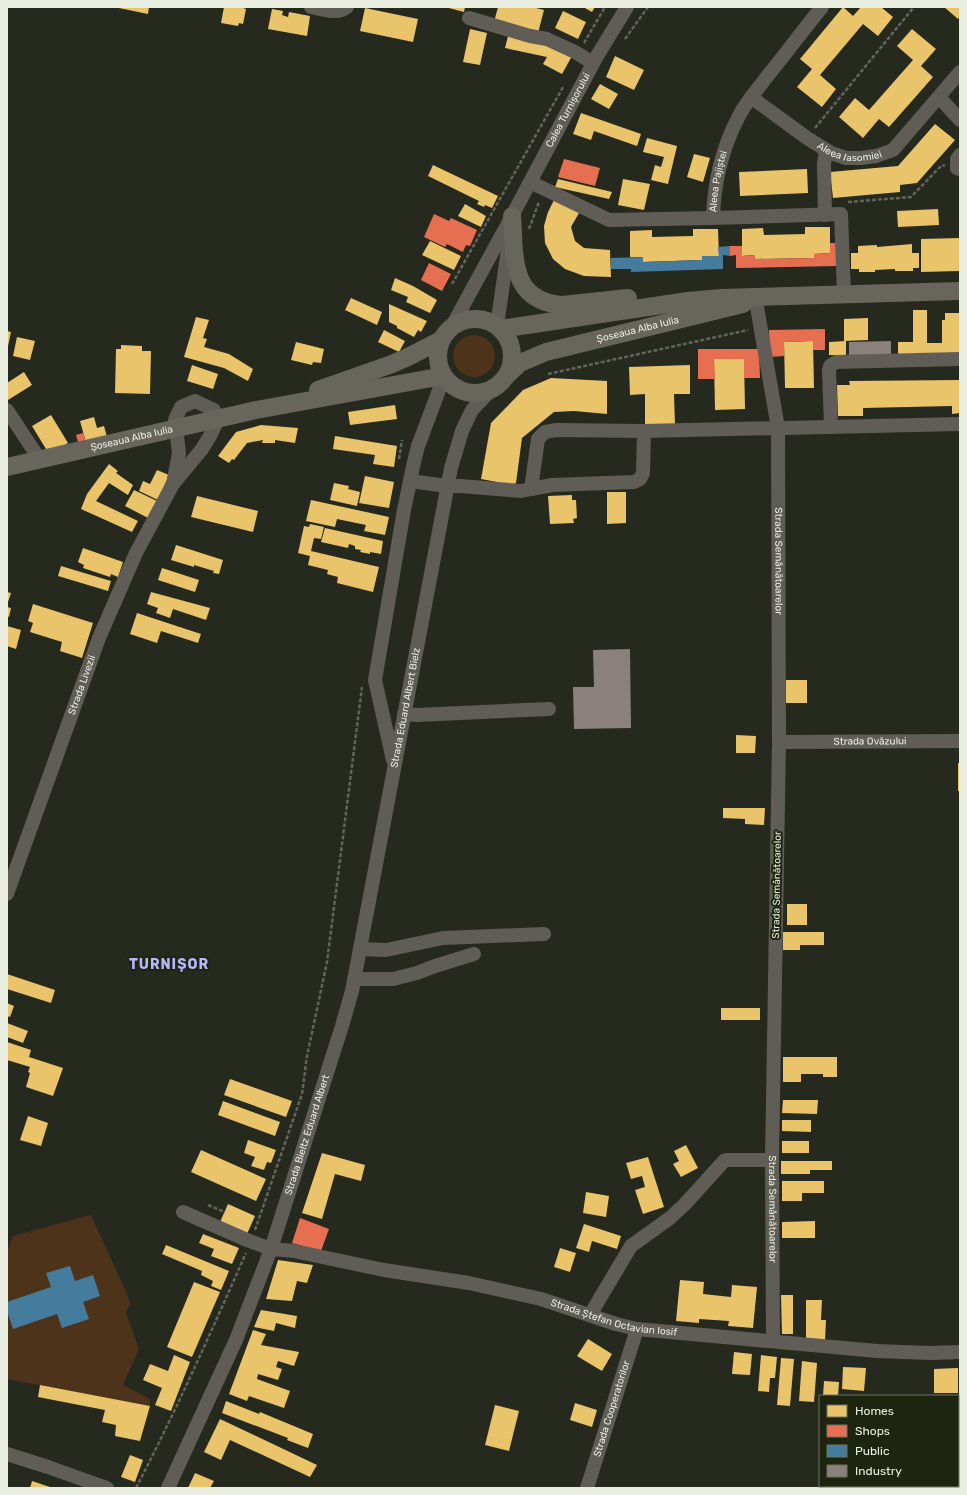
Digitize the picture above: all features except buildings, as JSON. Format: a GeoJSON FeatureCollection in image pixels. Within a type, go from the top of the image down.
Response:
{"type":"FeatureCollection","features":[{"type":"Feature","properties":{"kind":"main road"},"geometry":{"type":"LineString","coordinates":[[512,216],[517,274],[523,287],[541,301],[562,305],[707,291],[737,292],[764,299]]}},
{"type":"Feature","properties":{"kind":"main road","name":"Șoseaua Alba Iulia"},"geometry":{"type":"LineString","coordinates":[[256,410],[372,372],[408,357],[446,333],[459,322],[474,318],[490,322],[499,328],[688,301],[721,298],[764,299],[844,294],[960,291]]}},
{"type":"Feature","properties":{"kind":"main road","name":"Șoseaua Alba Iulia"},"geometry":{"type":"LineString","coordinates":[[7,467],[256,410],[443,377],[455,388],[470,393],[486,392],[504,380],[520,362],[546,352],[764,299]]}},
{"type":"Feature","properties":{"kind":"main road"},"geometry":{"type":"LineString","coordinates":[[499,328],[506,335],[512,350],[512,362],[508,374]]}},
{"type":"Feature","properties":{"kind":"main road"},"geometry":{"type":"LineString","coordinates":[[443,377],[437,355],[446,333]]}},
{"type":"Feature","properties":{"kind":"street"},"geometry":{"type":"LineString","coordinates":[[310,7],[333,11],[343,10],[347,7]]}},
{"type":"Feature","properties":{"kind":"street","name":"Calea Turnișorului"},"geometry":{"type":"LineString","coordinates":[[446,333],[530,182],[587,59],[627,7]]}},
{"type":"Feature","properties":{"kind":"street","name":"Aleea Pajiștei"},"geometry":{"type":"LineString","coordinates":[[530,182],[608,220],[713,218],[717,177],[721,160],[729,135],[739,115],[751,97],[822,7]]}},
{"type":"Feature","properties":{"kind":"street"},"geometry":{"type":"LineString","coordinates":[[469,18],[530,36],[547,39],[587,59]]}},
{"type":"Feature","properties":{"kind":"street","name":"Aleea Iasomiei"},"geometry":{"type":"LineString","coordinates":[[751,97],[826,150],[846,158],[861,158],[876,156],[893,150],[960,72]]}},
{"type":"Feature","properties":{"kind":"street"},"geometry":{"type":"LineString","coordinates":[[939,97],[960,120]]}},
{"type":"Feature","properties":{"kind":"street"},"geometry":{"type":"LineString","coordinates":[[825,215],[824,164],[826,150]]}},
{"type":"Feature","properties":{"kind":"street"},"geometry":{"type":"LineString","coordinates":[[713,218],[841,214],[844,294]]}},
{"type":"Feature","properties":{"kind":"street","name":"Calea Turnișorului"},"geometry":{"type":"LineString","coordinates":[[499,328],[512,216]]}},
{"type":"Feature","properties":{"kind":"street","name":"Strada Semănătoarelor"},"geometry":{"type":"LineString","coordinates":[[764,299],[778,428],[779,742],[772,1160],[773,1341]]}},
{"type":"Feature","properties":{"kind":"street"},"geometry":{"type":"LineString","coordinates":[[830,427],[829,370],[830,366],[836,362],[960,359]]}},
{"type":"Feature","properties":{"kind":"street","name":"Strada Eduard Albert Bielz"},"geometry":{"type":"LineString","coordinates":[[394,765],[375,680],[410,481],[418,446],[443,377]]}},
{"type":"Feature","properties":{"kind":"street","name":"Strada Eduard Albert Bielz"},"geometry":{"type":"LineString","coordinates":[[394,765],[446,486],[462,431],[472,410],[493,388]]}},
{"type":"Feature","properties":{"kind":"street"},"geometry":{"type":"LineString","coordinates":[[7,410],[40,460]]}},
{"type":"Feature","properties":{"kind":"street","name":"Strada Livezii"},"geometry":{"type":"LineString","coordinates":[[7,894],[100,638],[136,553],[174,484],[202,448],[210,436],[218,419]]}},
{"type":"Feature","properties":{"kind":"street"},"geometry":{"type":"LineString","coordinates":[[531,488],[538,439],[545,432],[557,430],[644,431],[960,424]]}},
{"type":"Feature","properties":{"kind":"street","name":"Strada Livezii"},"geometry":{"type":"LineString","coordinates":[[174,484],[179,453],[177,429]]}},
{"type":"Feature","properties":{"kind":"street"},"geometry":{"type":"LineString","coordinates":[[410,481],[446,486],[521,491],[552,485],[634,482],[640,479],[643,473],[644,431]]}},
{"type":"Feature","properties":{"kind":"street"},"geometry":{"type":"LineString","coordinates":[[404,714],[418,715],[549,710]]}},
{"type":"Feature","properties":{"kind":"street","name":"Strada Ovăzului"},"geometry":{"type":"LineString","coordinates":[[779,742],[960,741]]}},
{"type":"Feature","properties":{"kind":"street","name":"Strada Bieltz Eduard Albert"},"geometry":{"type":"LineString","coordinates":[[168,1488],[236,1340],[272,1249],[322,1090],[342,1026],[354,979],[394,765]]}},
{"type":"Feature","properties":{"kind":"street"},"geometry":{"type":"LineString","coordinates":[[360,949],[386,950],[443,938],[544,934]]}},
{"type":"Feature","properties":{"kind":"street"},"geometry":{"type":"LineString","coordinates":[[354,979],[393,979],[417,973],[474,954]]}},
{"type":"Feature","properties":{"kind":"street"},"geometry":{"type":"LineString","coordinates":[[590,1315],[631,1246],[670,1218],[685,1204],[724,1161],[772,1160]]}},
{"type":"Feature","properties":{"kind":"street","name":"Strada Ștefan Octavian Iosif"},"geometry":{"type":"LineString","coordinates":[[183,1212],[250,1242],[272,1249],[294,1251],[384,1270],[469,1283],[541,1299],[616,1324],[638,1329],[878,1351],[930,1353],[960,1352]]}},
{"type":"Feature","properties":{"kind":"street","name":"Strada Cooperatorilor"},"geometry":{"type":"LineString","coordinates":[[587,1488],[638,1329]]}},
{"type":"Feature","properties":{"kind":"street"},"geometry":{"type":"LineString","coordinates":[[7,1454],[106,1488]]}},
{"type":"Feature","properties":{"kind":"path"},"geometry":{"type":"LineString","coordinates":[[587,59],[584,44],[605,7]]}},
{"type":"Feature","properties":{"kind":"path"},"geometry":{"type":"LineString","coordinates":[[622,44],[648,7]]}},
{"type":"Feature","properties":{"kind":"path"},"geometry":{"type":"LineString","coordinates":[[807,138],[914,7]]}},
{"type":"Feature","properties":{"kind":"path"},"geometry":{"type":"LineString","coordinates":[[452,284],[566,83]]}},
{"type":"Feature","properties":{"kind":"path"},"geometry":{"type":"LineString","coordinates":[[841,214],[847,202],[911,197],[942,165],[959,164]]}},
{"type":"Feature","properties":{"kind":"path"},"geometry":{"type":"LineString","coordinates":[[399,462],[402,440]]}},
{"type":"Feature","properties":{"kind":"path"},"geometry":{"type":"LineString","coordinates":[[136,1488],[166,1430],[250,1242],[302,1094],[307,1056],[328,962],[364,680]]}},
{"type":"Feature","properties":{"kind":"path"},"geometry":{"type":"LineString","coordinates":[[208,1205],[225,1212]]}},
{"type":"Feature","properties":{"kind":"shaded area"},"geometry":{"type":"Polygon","coordinates":[[[470,335],[478,335],[486,338],[492,344],[495,356],[492,368],[486,374],[478,377],[470,377],[462,374],[456,368],[453,360],[453,352],[456,344],[462,338],[470,335]]]}},
{"type":"Feature","properties":{"kind":"shaded area"},"geometry":{"type":"Polygon","coordinates":[[[91,1215],[127,1294],[130,1304],[126,1313],[139,1349],[123,1385],[150,1399],[150,1406],[7,1379],[7,1252],[13,1236],[91,1215]]]}},
{"type":"Feature","properties":{"kind":"district","name":"TURNIȘOR"},"geometry":{"type":"Point","coordinates":[169,964]}}]}
